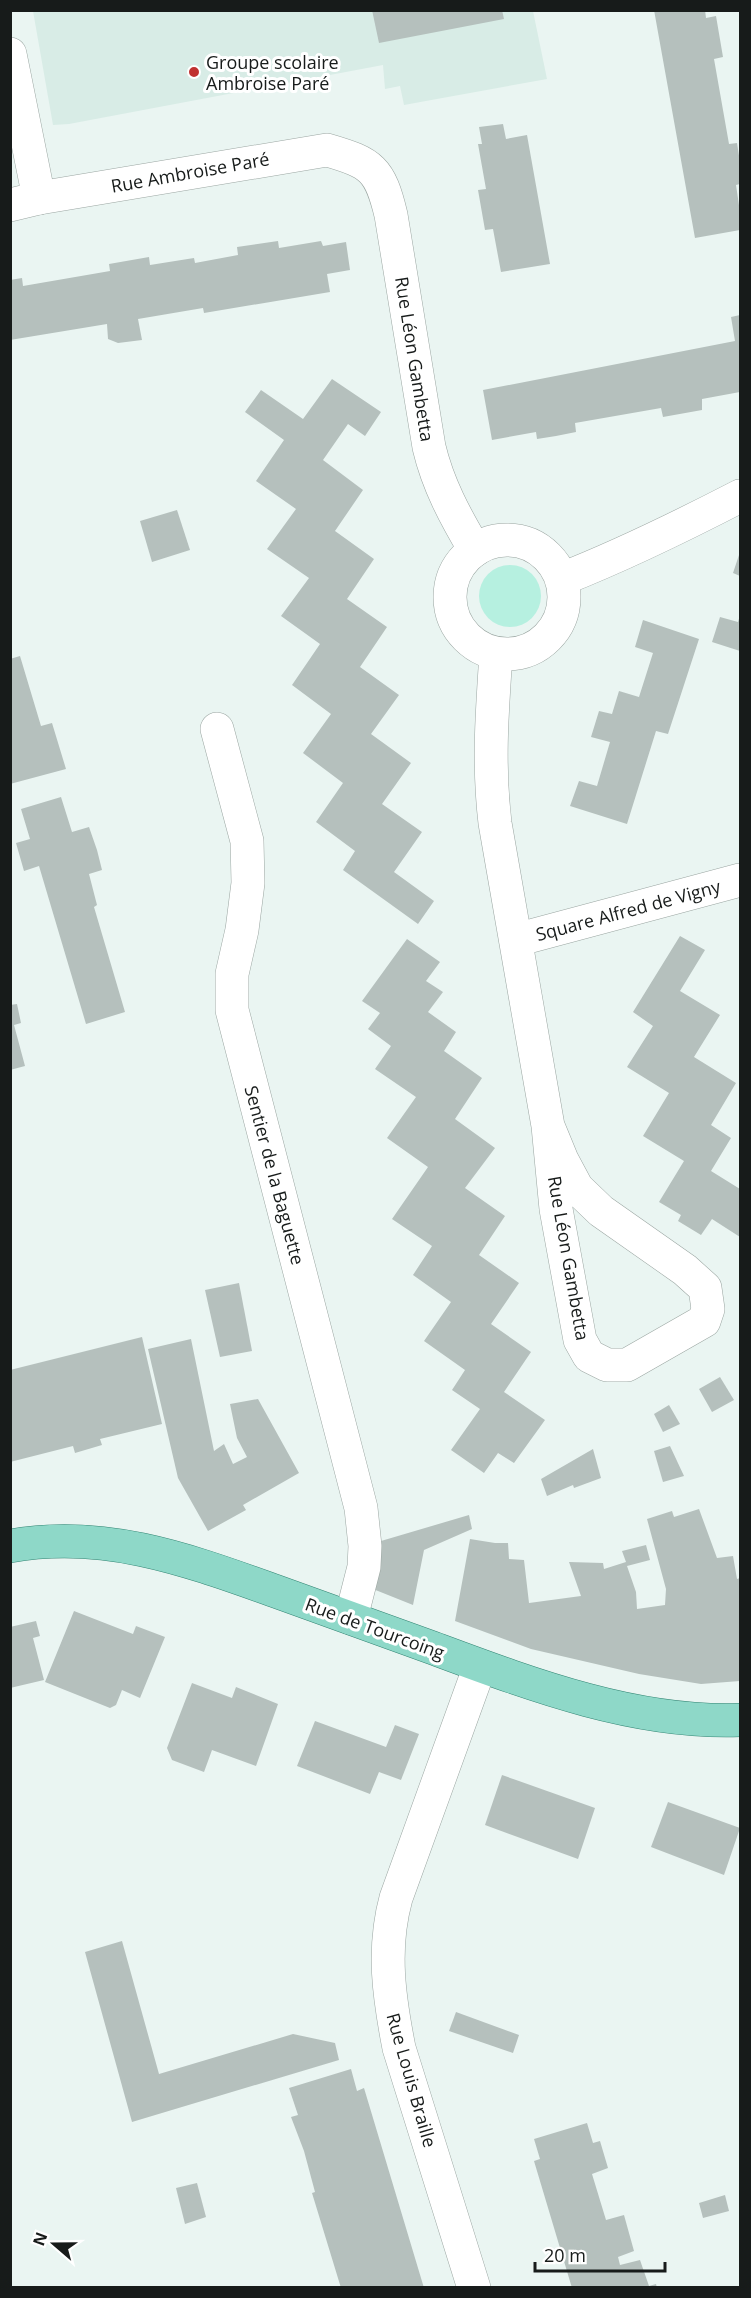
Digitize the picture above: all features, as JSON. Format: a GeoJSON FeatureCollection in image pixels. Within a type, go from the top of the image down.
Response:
{"type":"FeatureCollection","features":[{"type":"Feature","properties":{"kind":"main road","name":"Rue de Tourcoing"},"geometry":{"type":"LineString","coordinates":[[10,1546],[69,1541],[110,1543],[146,1550],[220,1571],[480,1666],[554,1690],[613,1706],[685,1719],[741,1720]]}},
{"type":"Feature","properties":{"kind":"street"},"geometry":{"type":"LineString","coordinates":[[10,54],[25,201]]}},
{"type":"Feature","properties":{"kind":"street","name":"Rue Ambroise Paré"},"geometry":{"type":"LineString","coordinates":[[25,201],[327,150],[368,165]]}},
{"type":"Feature","properties":{"kind":"street","name":"Rue Léon Gambetta"},"geometry":{"type":"LineString","coordinates":[[368,165],[385,188],[392,215],[435,474],[450,509],[475,550]]}},
{"type":"Feature","properties":{"kind":"street"},"geometry":{"type":"LineString","coordinates":[[562,579],[632,550],[741,496]]}},
{"type":"Feature","properties":{"kind":"street"},"geometry":{"type":"LineString","coordinates":[[503,540],[518,541],[533,546],[555,565],[562,579],[565,593],[564,608],[559,622],[539,645],[526,652],[512,655],[496,654],[482,649],[460,630],[451,609],[451,587],[456,573],[464,560],[475,550],[488,543],[503,540]]}},
{"type":"Feature","properties":{"kind":"street","name":"Rue Léon Gambetta"},"geometry":{"type":"LineString","coordinates":[[496,654],[490,738],[490,782],[495,823],[548,1126],[556,1209],[580,1340],[589,1356],[607,1365],[627,1365],[704,1321],[708,1309],[705,1288],[685,1270],[601,1211],[577,1188],[548,1126]]}},
{"type":"Feature","properties":{"kind":"street","name":"Sentier de la Baguette"},"geometry":{"type":"LineString","coordinates":[[217,729],[247,841],[248,883],[242,930],[232,974],[232,1010],[361,1508],[365,1546],[364,1568],[351,1618]]}},
{"type":"Feature","properties":{"kind":"street","name":"Square Alfred de Vigny"},"geometry":{"type":"LineString","coordinates":[[516,940],[741,880]]}},
{"type":"Feature","properties":{"kind":"street","name":"Rue Louis Braille"},"geometry":{"type":"LineString","coordinates":[[474,2288],[399,2048],[391,2010],[387,1964],[391,1916],[480,1666]]}},
{"type":"Feature","properties":{"kind":"shaded area","name":"Groupe scolaire Ambroise Paré"},"geometry":{"type":"Polygon","coordinates":[[[33,11],[533,11],[547,79],[404,105],[400,86],[385,89],[383,65],[69,124],[53,125],[33,11]]]}},
{"type":"Feature","properties":{"kind":"green space"},"geometry":{"type":"Polygon","coordinates":[[[510,565],[532,574],[541,596],[532,618],[510,627],[488,618],[479,596],[488,574],[510,565]]]}},
{"type":"Feature","properties":{"kind":"building"},"geometry":{"type":"Polygon","coordinates":[[[372,10],[502,10],[504,19],[379,43],[372,10]]]}},
{"type":"Feature","properties":{"kind":"building"},"geometry":{"type":"Polygon","coordinates":[[[654,10],[705,10],[706,18],[716,16],[723,57],[714,59],[729,144],[737,143],[740,162],[740,184],[736,185],[740,230],[695,238],[654,10]]]}},
{"type":"Feature","properties":{"kind":"building"},"geometry":{"type":"Polygon","coordinates":[[[503,124],[506,139],[527,135],[550,264],[501,272],[493,229],[485,230],[478,190],[486,189],[478,144],[482,144],[479,127],[503,124]]]}},
{"type":"Feature","properties":{"kind":"building"},"geometry":{"type":"Polygon","coordinates":[[[278,241],[279,248],[321,241],[323,246],[346,242],[350,270],[327,274],[330,292],[204,313],[203,308],[138,319],[142,340],[118,343],[108,339],[107,324],[10,340],[10,280],[22,278],[23,286],[110,271],[109,264],[149,257],[150,265],[194,258],[195,263],[238,255],[237,247],[278,241]]]}},
{"type":"Feature","properties":{"kind":"building"},"geometry":{"type":"Polygon","coordinates":[[[740,315],[740,392],[702,399],[702,410],[663,417],[661,408],[575,423],[576,432],[556,436],[537,439],[536,432],[492,440],[483,390],[735,341],[731,317],[740,315]]]}},
{"type":"Feature","properties":{"kind":"building"},"geometry":{"type":"Polygon","coordinates":[[[332,379],[381,412],[365,436],[348,424],[323,460],[363,490],[335,531],[374,559],[347,599],[387,627],[360,667],[399,695],[371,734],[411,763],[382,804],[422,832],[394,872],[434,901],[418,924],[343,870],[355,851],[316,822],[343,783],[303,753],[331,714],[292,685],[320,644],[281,616],[309,578],[267,549],[296,509],[256,481],[284,440],[245,412],[261,390],[303,419],[332,379]]]}},
{"type":"Feature","properties":{"kind":"building"},"geometry":{"type":"Polygon","coordinates":[[[177,510],[190,550],[152,562],[140,521],[177,510]]]}},
{"type":"Feature","properties":{"kind":"building"},"geometry":{"type":"Polygon","coordinates":[[[740,552],[740,576],[733,573],[740,552]]]}},
{"type":"Feature","properties":{"kind":"building"},"geometry":{"type":"Polygon","coordinates":[[[740,615],[740,651],[712,642],[720,617],[738,622],[740,615]]]}},
{"type":"Feature","properties":{"kind":"building"},"geometry":{"type":"Polygon","coordinates":[[[643,620],[699,639],[668,734],[656,731],[627,824],[570,806],[579,781],[597,786],[610,742],[591,737],[599,711],[612,714],[619,691],[639,697],[653,653],[635,647],[643,620]]]}},
{"type":"Feature","properties":{"kind":"building"},"geometry":{"type":"Polygon","coordinates":[[[20,656],[41,726],[52,723],[66,769],[10,784],[10,659],[20,656]]]}},
{"type":"Feature","properties":{"kind":"building"},"geometry":{"type":"Polygon","coordinates":[[[61,797],[72,832],[89,827],[97,850],[102,870],[89,874],[97,905],[94,907],[125,1012],[86,1024],[39,866],[24,871],[16,843],[30,839],[21,809],[61,797]]]}},
{"type":"Feature","properties":{"kind":"building"},"geometry":{"type":"Polygon","coordinates":[[[680,936],[705,950],[680,991],[720,1015],[694,1057],[736,1083],[711,1125],[731,1138],[711,1171],[740,1189],[740,1237],[712,1219],[701,1235],[678,1221],[681,1215],[659,1202],[684,1161],[643,1136],[669,1093],[627,1067],[653,1026],[633,1012],[680,936]]]}},
{"type":"Feature","properties":{"kind":"building"},"geometry":{"type":"Polygon","coordinates":[[[407,939],[440,962],[426,981],[443,992],[428,1012],[456,1032],[444,1051],[482,1078],[455,1119],[495,1148],[465,1188],[505,1216],[479,1255],[519,1283],[491,1324],[531,1352],[504,1392],[545,1420],[514,1463],[498,1453],[484,1473],[451,1450],[480,1409],[452,1390],[465,1370],[424,1341],[451,1302],[413,1275],[432,1246],[392,1219],[428,1167],[387,1138],[416,1097],[375,1069],[391,1046],[368,1029],[380,1013],[362,1001],[407,939]]]}},
{"type":"Feature","properties":{"kind":"building"},"geometry":{"type":"Polygon","coordinates":[[[17,1004],[21,1023],[14,1025],[25,1066],[10,1070],[10,1005],[17,1004]]]}},
{"type":"Feature","properties":{"kind":"building"},"geometry":{"type":"Polygon","coordinates":[[[239,1283],[252,1351],[220,1357],[205,1290],[239,1283]]]}},
{"type":"Feature","properties":{"kind":"building"},"geometry":{"type":"Polygon","coordinates":[[[142,1337],[162,1424],[100,1439],[102,1445],[75,1453],[73,1446],[10,1462],[10,1370],[142,1337]]]}},
{"type":"Feature","properties":{"kind":"building"},"geometry":{"type":"Polygon","coordinates":[[[191,1339],[214,1451],[224,1444],[233,1464],[247,1457],[237,1438],[230,1404],[258,1399],[299,1473],[243,1505],[246,1510],[208,1531],[178,1478],[148,1349],[191,1339]]]}},
{"type":"Feature","properties":{"kind":"building"},"geometry":{"type":"Polygon","coordinates":[[[720,1377],[734,1400],[712,1412],[699,1389],[720,1377]]]}},
{"type":"Feature","properties":{"kind":"building"},"geometry":{"type":"Polygon","coordinates":[[[669,1405],[680,1424],[663,1432],[654,1414],[669,1405]]]}},
{"type":"Feature","properties":{"kind":"building"},"geometry":{"type":"Polygon","coordinates":[[[670,1446],[684,1476],[663,1482],[654,1451],[670,1446]]]}},
{"type":"Feature","properties":{"kind":"building"},"geometry":{"type":"Polygon","coordinates":[[[593,1449],[601,1478],[574,1488],[573,1485],[547,1496],[541,1479],[593,1449]]]}},
{"type":"Feature","properties":{"kind":"building"},"geometry":{"type":"Polygon","coordinates":[[[699,1509],[717,1558],[733,1556],[737,1579],[740,1578],[740,1681],[701,1684],[639,1674],[531,1649],[455,1621],[470,1539],[508,1543],[509,1559],[524,1560],[529,1603],[581,1596],[569,1562],[603,1563],[604,1569],[626,1562],[622,1551],[646,1545],[650,1560],[627,1566],[636,1592],[637,1609],[665,1605],[666,1589],[647,1519],[672,1511],[674,1517],[699,1509]]]}},
{"type":"Feature","properties":{"kind":"building"},"geometry":{"type":"Polygon","coordinates":[[[469,1515],[472,1529],[424,1550],[413,1605],[373,1589],[381,1541],[469,1515]]]}},
{"type":"Feature","properties":{"kind":"building"},"geometry":{"type":"Polygon","coordinates":[[[74,1611],[133,1634],[136,1626],[165,1637],[140,1698],[122,1690],[116,1705],[110,1708],[45,1682],[74,1611]]]}},
{"type":"Feature","properties":{"kind":"building"},"geometry":{"type":"Polygon","coordinates":[[[36,1621],[40,1636],[33,1638],[44,1680],[10,1688],[10,1627],[36,1621]]]}},
{"type":"Feature","properties":{"kind":"building"},"geometry":{"type":"Polygon","coordinates":[[[192,1683],[232,1698],[236,1687],[278,1704],[256,1766],[212,1750],[204,1772],[172,1760],[167,1748],[192,1683]]]}},
{"type":"Feature","properties":{"kind":"building"},"geometry":{"type":"Polygon","coordinates":[[[315,1721],[386,1747],[395,1725],[419,1734],[401,1780],[379,1772],[370,1794],[297,1766],[315,1721]]]}},
{"type":"Feature","properties":{"kind":"building"},"geometry":{"type":"Polygon","coordinates":[[[502,1775],[595,1808],[578,1859],[485,1825],[502,1775]]]}},
{"type":"Feature","properties":{"kind":"building"},"geometry":{"type":"Polygon","coordinates":[[[668,1802],[740,1828],[724,1875],[651,1847],[668,1802]]]}},
{"type":"Feature","properties":{"kind":"building"},"geometry":{"type":"Polygon","coordinates":[[[122,1941],[159,2074],[293,2034],[335,2043],[339,2060],[132,2122],[85,1952],[122,1941]]]}},
{"type":"Feature","properties":{"kind":"building"},"geometry":{"type":"Polygon","coordinates":[[[456,2012],[519,2035],[513,2053],[449,2031],[456,2012]]]}},
{"type":"Feature","properties":{"kind":"building"},"geometry":{"type":"Polygon","coordinates":[[[351,2069],[357,2091],[364,2088],[424,2288],[341,2288],[312,2193],[315,2192],[304,2151],[291,2117],[298,2115],[289,2088],[351,2069]]]}},
{"type":"Feature","properties":{"kind":"building"},"geometry":{"type":"Polygon","coordinates":[[[587,2123],[593,2143],[600,2141],[608,2168],[592,2174],[606,2220],[624,2215],[634,2251],[618,2257],[620,2265],[640,2260],[649,2286],[656,2284],[657,2288],[572,2288],[534,2161],[540,2159],[534,2139],[587,2123]]]}},
{"type":"Feature","properties":{"kind":"building"},"geometry":{"type":"Polygon","coordinates":[[[197,2183],[206,2217],[185,2224],[176,2188],[197,2183]]]}},
{"type":"Feature","properties":{"kind":"building"},"geometry":{"type":"Polygon","coordinates":[[[725,2195],[729,2211],[703,2218],[699,2203],[725,2195]]]}},
{"type":"Feature","properties":{"kind":"place","name":"Groupe scolaire Ambroise Paré"},"geometry":{"type":"Point","coordinates":[194,72]}}]}
